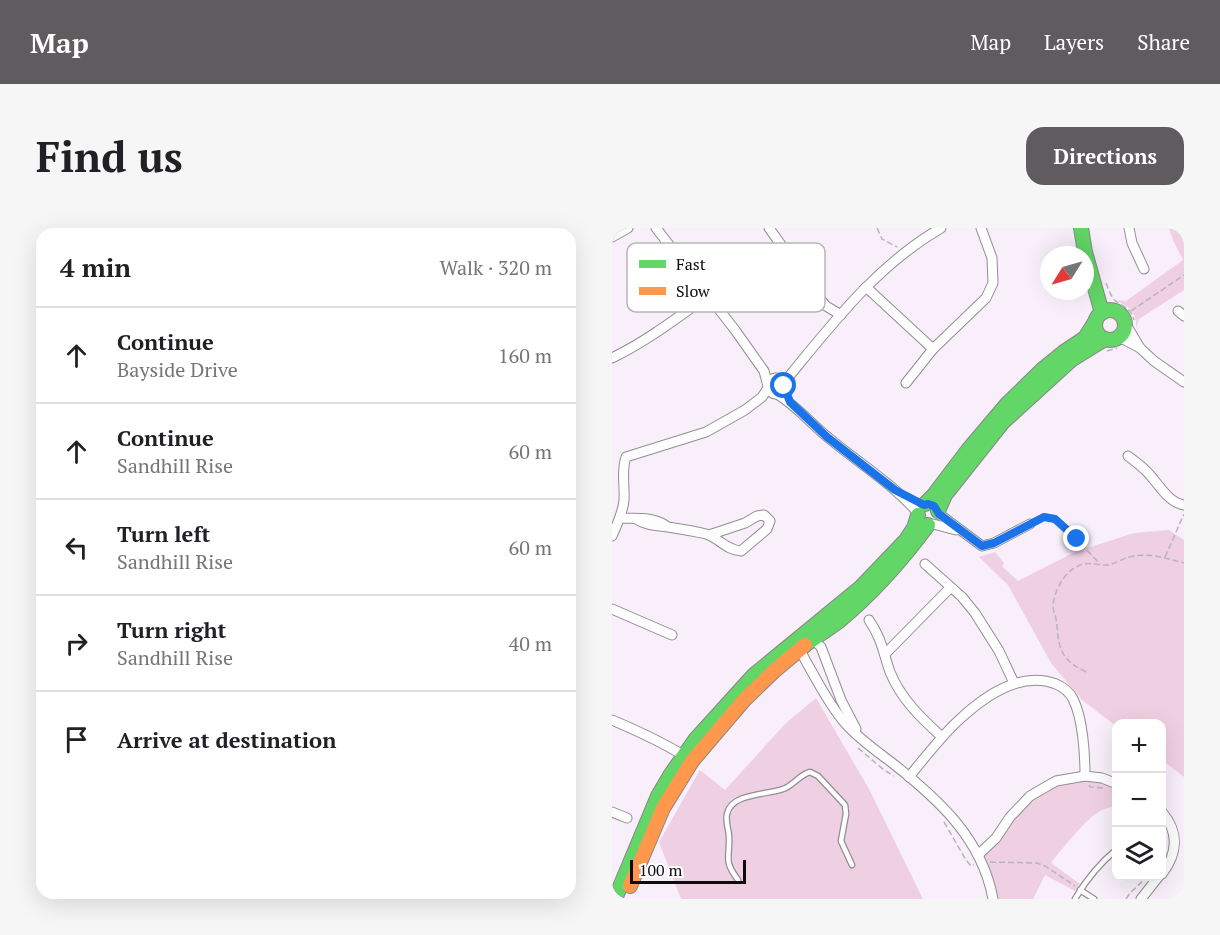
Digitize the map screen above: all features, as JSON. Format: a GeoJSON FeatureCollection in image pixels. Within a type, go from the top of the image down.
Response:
{"type":"FeatureCollection","features":[{"type":"Feature","properties":{"kind":"street"},"geometry":{"type":"LineString","coordinates":[[612,237],[628,228]]}},
{"type":"Feature","properties":{"kind":"street"},"geometry":{"type":"LineString","coordinates":[[656,228],[668,243]]}},
{"type":"Feature","properties":{"kind":"street"},"geometry":{"type":"LineString","coordinates":[[769,228],[780,243]]}},
{"type":"Feature","properties":{"kind":"street"},"geometry":{"type":"LineString","coordinates":[[612,536],[620,518],[624,500],[623,466],[626,457],[706,432],[726,422],[776,387],[791,374],[841,315],[888,265],[941,228]]}},
{"type":"Feature","properties":{"kind":"street"},"geometry":{"type":"LineString","coordinates":[[625,899],[663,808],[695,740],[741,687],[809,636],[848,599],[910,535],[915,526],[945,495],[1004,422],[1041,386],[1071,360],[1121,334],[1124,330],[1113,316],[1093,276],[1085,252],[1081,228]]}},
{"type":"Feature","properties":{"kind":"street"},"geometry":{"type":"LineString","coordinates":[[1128,228],[1143,269]]}},
{"type":"Feature","properties":{"kind":"street"},"geometry":{"type":"LineString","coordinates":[[906,383],[933,349],[986,298],[993,283],[992,258],[980,230]]}},
{"type":"Feature","properties":{"kind":"street"},"geometry":{"type":"LineString","coordinates":[[866,287],[933,349]]}},
{"type":"Feature","properties":{"kind":"street"},"geometry":{"type":"LineString","coordinates":[[825,305],[841,315]]}},
{"type":"Feature","properties":{"kind":"street"},"geometry":{"type":"LineString","coordinates":[[612,358],[660,331],[686,312]]}},
{"type":"Feature","properties":{"kind":"street"},"geometry":{"type":"LineString","coordinates":[[722,312],[776,387],[790,402],[827,437],[928,514],[962,532],[982,546],[994,543],[1030,524]]}},
{"type":"Feature","properties":{"kind":"street"},"geometry":{"type":"LineString","coordinates":[[1113,316],[1096,330],[1098,334],[1109,339],[1123,339],[1140,348]]}},
{"type":"Feature","properties":{"kind":"street"},"geometry":{"type":"LineString","coordinates":[[1113,316],[1140,348],[1184,382]]}},
{"type":"Feature","properties":{"kind":"street"},"geometry":{"type":"LineString","coordinates":[[928,514],[933,496],[1000,412],[1043,369],[1113,316]]}},
{"type":"Feature","properties":{"kind":"street"},"geometry":{"type":"LineString","coordinates":[[1128,456],[1144,469],[1172,500],[1184,505]]}},
{"type":"Feature","properties":{"kind":"street"},"geometry":{"type":"LineString","coordinates":[[620,518],[636,519],[650,526],[667,526],[709,535],[732,550],[741,551],[767,529],[770,521],[764,515],[757,516],[745,523],[709,535]]}},
{"type":"Feature","properties":{"kind":"street"},"geometry":{"type":"LineString","coordinates":[[925,564],[962,597],[975,613],[999,651],[1014,683]]}},
{"type":"Feature","properties":{"kind":"street"},"geometry":{"type":"LineString","coordinates":[[885,654],[950,588]]}},
{"type":"Feature","properties":{"kind":"street"},"geometry":{"type":"LineString","coordinates":[[612,609],[672,635]]}},
{"type":"Feature","properties":{"kind":"street"},"geometry":{"type":"LineString","coordinates":[[869,621],[878,633],[891,673],[902,696],[914,712],[942,737]]}},
{"type":"Feature","properties":{"kind":"street"},"geometry":{"type":"LineString","coordinates":[[809,636],[819,644],[826,658],[858,742]]}},
{"type":"Feature","properties":{"kind":"street"},"geometry":{"type":"LineString","coordinates":[[797,645],[858,742],[909,777],[940,804],[965,833],[980,858],[993,899]]}},
{"type":"Feature","properties":{"kind":"street"},"geometry":{"type":"LineString","coordinates":[[809,667],[816,667],[826,658]]}},
{"type":"Feature","properties":{"kind":"street"},"geometry":{"type":"LineString","coordinates":[[909,777],[942,737],[963,716],[992,695],[1014,683],[1034,680],[1048,681],[1061,686],[1072,696],[1078,711],[1086,779]]}},
{"type":"Feature","properties":{"kind":"street"},"geometry":{"type":"LineString","coordinates":[[612,720],[688,758]]}},
{"type":"Feature","properties":{"kind":"street"},"geometry":{"type":"LineString","coordinates":[[615,899],[650,813],[671,774],[688,758]]}},
{"type":"Feature","properties":{"kind":"street"},"geometry":{"type":"LineString","coordinates":[[980,858],[1010,817],[1029,796],[1056,781],[1102,778],[1112,786]]}},
{"type":"Feature","properties":{"kind":"street"},"geometry":{"type":"LineString","coordinates":[[612,812],[627,818]]}},
{"type":"Feature","properties":{"kind":"street"},"geometry":{"type":"LineString","coordinates":[[1166,818],[1180,839],[1166,868]]}},
{"type":"Feature","properties":{"kind":"street"},"geometry":{"type":"LineString","coordinates":[[1141,899],[1155,881]]}},
{"type":"Feature","properties":{"kind":"lane"},"geometry":{"type":"LineString","coordinates":[[1030,524],[1044,517],[1055,519],[1077,539]]}},
{"type":"Feature","properties":{"kind":"lane"},"geometry":{"type":"LineString","coordinates":[[738,880],[728,864],[727,857],[729,835],[726,816],[730,807],[740,799],[785,789],[810,772],[818,776],[845,806],[846,814],[841,842],[852,865]]}},
{"type":"Feature","properties":{"kind":"lane"},"geometry":{"type":"LineString","coordinates":[[1075,899],[1101,862],[1112,852]]}},
{"type":"Feature","properties":{"kind":"lane"},"geometry":{"type":"LineString","coordinates":[[1080,890],[1094,899]]}},
{"type":"Feature","properties":{"kind":"path"},"geometry":{"type":"LineString","coordinates":[[878,228],[880,236],[885,241],[906,251]]}},
{"type":"Feature","properties":{"kind":"path"},"geometry":{"type":"LineString","coordinates":[[1182,228],[1184,235]]}},
{"type":"Feature","properties":{"kind":"path"},"geometry":{"type":"LineString","coordinates":[[1113,316],[1184,274]]}},
{"type":"Feature","properties":{"kind":"path"},"geometry":{"type":"LineString","coordinates":[[1165,557],[1184,514]]}},
{"type":"Feature","properties":{"kind":"path"},"geometry":{"type":"LineString","coordinates":[[1077,539],[1101,565]]}},
{"type":"Feature","properties":{"kind":"path"},"geometry":{"type":"LineString","coordinates":[[1086,672],[1073,665],[1062,652],[1057,633],[1053,609],[1054,596],[1065,576],[1075,567],[1088,562],[1110,565],[1144,554],[1184,563]]}},
{"type":"Feature","properties":{"kind":"path"},"geometry":{"type":"LineString","coordinates":[[858,742],[884,770],[899,779]]}},
{"type":"Feature","properties":{"kind":"path"},"geometry":{"type":"LineString","coordinates":[[1086,779],[1090,787],[1112,787]]}},
{"type":"Feature","properties":{"kind":"path"},"geometry":{"type":"LineString","coordinates":[[941,818],[971,866],[980,858],[1037,863],[1080,890]]}},
{"type":"Feature","properties":{"kind":"path"},"geometry":{"type":"LineString","coordinates":[[1126,899],[1142,881]]}},
{"type":"Feature","properties":{"kind":"shaded area"},"geometry":{"type":"Polygon","coordinates":[[[1169,228],[1184,228],[1184,290],[1139,319],[1136,328],[1131,310],[1115,300],[1126,301],[1183,260],[1169,228]]]}},
{"type":"Feature","properties":{"kind":"shaded area"},"geometry":{"type":"Polygon","coordinates":[[[1169,530],[1184,540],[1184,777],[1166,763],[1166,719],[1112,719],[1112,723],[1082,700],[1051,663],[1008,585],[979,557],[995,552],[1004,563],[1002,566],[1018,581],[1075,552],[1134,533],[1169,530]]]}},
{"type":"Feature","properties":{"kind":"shaded area"},"geometry":{"type":"Polygon","coordinates":[[[816,698],[869,789],[923,899],[681,899],[659,842],[700,770],[725,790],[786,723],[816,698]]]}},
{"type":"Feature","properties":{"kind":"shaded area"},"geometry":{"type":"Polygon","coordinates":[[[1084,771],[1112,777],[1112,807],[1102,810],[1089,819],[1051,863],[1080,884],[1075,891],[1045,875],[1033,899],[993,899],[976,849],[994,836],[1027,793],[1055,776],[1084,771]]]}},
{"type":"Feature","properties":{"kind":"traffic: fast"},"geometry":{"type":"LineString","coordinates":[[1081,228],[1085,252],[1102,313]]}},
{"type":"Feature","properties":{"kind":"traffic: fast"},"geometry":{"type":"LineString","coordinates":[[1110,310],[1116,311],[1124,319],[1125,325],[1124,331],[1116,339],[1110,340],[1104,339],[1096,331],[1095,325],[1096,319],[1104,311],[1110,310]]}},
{"type":"Feature","properties":{"kind":"traffic: fast"},"geometry":{"type":"LineString","coordinates":[[925,504],[1007,404],[1043,369],[1085,338],[1095,322]]}},
{"type":"Feature","properties":{"kind":"traffic: fast"},"geometry":{"type":"LineString","coordinates":[[938,511],[945,495],[1003,422],[1071,360],[1105,339]]}},
{"type":"Feature","properties":{"kind":"traffic: fast"},"geometry":{"type":"LineString","coordinates":[[615,899],[658,796],[695,740],[754,675],[860,588],[906,540],[914,528],[918,515]]}},
{"type":"Feature","properties":{"kind":"traffic: fast"},"geometry":{"type":"LineString","coordinates":[[805,645],[839,621],[864,599],[928,525]]}},
{"type":"Feature","properties":{"kind":"traffic: slow"},"geometry":{"type":"LineString","coordinates":[[630,886],[663,808],[692,761],[744,700],[805,645]]}},
{"type":"Feature","properties":{"kind":"route"},"geometry":{"type":"LineString","coordinates":[[784,386],[790,402],[827,437],[895,490],[924,505],[932,504],[939,514],[982,546],[994,543],[1044,517],[1055,519],[1077,539]]}}]}
